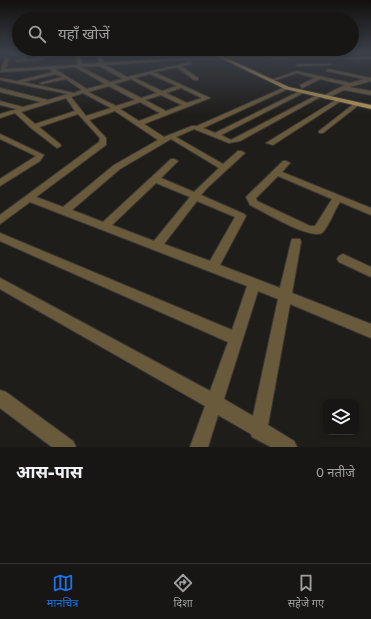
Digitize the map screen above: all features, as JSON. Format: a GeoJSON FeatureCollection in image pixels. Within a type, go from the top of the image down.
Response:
{"type":"FeatureCollection","features":[{"type":"Feature","properties":{"kind":"main road"},"geometry":{"type":"LineString","coordinates":[[258,74],[287,88],[302,89],[324,96],[371,106]]}},
{"type":"Feature","properties":{"kind":"main road"},"geometry":{"type":"LineString","coordinates":[[260,74],[298,89],[339,100],[371,106]]}},
{"type":"Feature","properties":{"kind":"street"},"geometry":{"type":"LineString","coordinates":[[18,82],[44,74]]}},
{"type":"Feature","properties":{"kind":"street"},"geometry":{"type":"LineString","coordinates":[[63,74],[66,78],[138,124],[222,167]]}},
{"type":"Feature","properties":{"kind":"street"},"geometry":{"type":"LineString","coordinates":[[92,74],[164,113]]}},
{"type":"Feature","properties":{"kind":"street"},"geometry":{"type":"LineString","coordinates":[[121,74],[186,105]]}},
{"type":"Feature","properties":{"kind":"street"},"geometry":{"type":"LineString","coordinates":[[0,116],[143,74]]}},
{"type":"Feature","properties":{"kind":"street"},"geometry":{"type":"LineString","coordinates":[[138,124],[207,96],[154,74]]}},
{"type":"Feature","properties":{"kind":"street"},"geometry":{"type":"LineString","coordinates":[[189,74],[196,79]]}},
{"type":"Feature","properties":{"kind":"street"},"geometry":{"type":"LineString","coordinates":[[273,80],[291,74]]}},
{"type":"Feature","properties":{"kind":"street"},"geometry":{"type":"LineString","coordinates":[[303,74],[350,85]]}},
{"type":"Feature","properties":{"kind":"street"},"geometry":{"type":"LineString","coordinates":[[216,135],[302,89],[322,74]]}},
{"type":"Feature","properties":{"kind":"street"},"geometry":{"type":"LineString","coordinates":[[349,74],[370,80]]}},
{"type":"Feature","properties":{"kind":"street"},"geometry":{"type":"LineString","coordinates":[[42,83],[66,78]]}},
{"type":"Feature","properties":{"kind":"street"},"geometry":{"type":"LineString","coordinates":[[0,79],[18,82],[72,96]]}},
{"type":"Feature","properties":{"kind":"street"},"geometry":{"type":"LineString","coordinates":[[64,212],[117,167],[166,138],[192,127],[198,128],[231,142],[238,140],[324,96],[350,85],[370,80]]}},
{"type":"Feature","properties":{"kind":"street"},"geometry":{"type":"LineString","coordinates":[[61,87],[76,84]]}},
{"type":"Feature","properties":{"kind":"street"},"geometry":{"type":"LineString","coordinates":[[85,119],[182,86]]}},
{"type":"Feature","properties":{"kind":"street"},"geometry":{"type":"LineString","coordinates":[[198,128],[287,88]]}},
{"type":"Feature","properties":{"kind":"street"},"geometry":{"type":"LineString","coordinates":[[344,88],[371,93]]}},
{"type":"Feature","properties":{"kind":"street"},"geometry":{"type":"LineString","coordinates":[[0,90],[49,102]]}},
{"type":"Feature","properties":{"kind":"street"},"geometry":{"type":"LineString","coordinates":[[0,220],[102,143],[103,138],[79,112],[72,96]]}},
{"type":"Feature","properties":{"kind":"street"},"geometry":{"type":"LineString","coordinates":[[270,143],[339,100]]}},
{"type":"Feature","properties":{"kind":"street"},"geometry":{"type":"LineString","coordinates":[[0,103],[25,109]]}},
{"type":"Feature","properties":{"kind":"street"},"geometry":{"type":"LineString","coordinates":[[321,132],[357,104]]}},
{"type":"Feature","properties":{"kind":"street"},"geometry":{"type":"LineString","coordinates":[[16,112],[57,146]]}},
{"type":"Feature","properties":{"kind":"street"},"geometry":{"type":"LineString","coordinates":[[33,127],[79,112]]}},
{"type":"Feature","properties":{"kind":"street"},"geometry":{"type":"LineString","coordinates":[[0,136],[40,155],[37,159],[0,183]]}},
{"type":"Feature","properties":{"kind":"street"},"geometry":{"type":"LineString","coordinates":[[156,246],[196,196],[222,167],[241,152]]}},
{"type":"Feature","properties":{"kind":"street"},"geometry":{"type":"LineString","coordinates":[[105,226],[174,161]]}},
{"type":"Feature","properties":{"kind":"street"},"geometry":{"type":"LineString","coordinates":[[286,163],[253,195],[253,203],[308,230],[316,231],[319,229],[337,199]]}},
{"type":"Feature","properties":{"kind":"street"},"geometry":{"type":"LineString","coordinates":[[276,172],[337,199],[371,212]]}},
{"type":"Feature","properties":{"kind":"street"},"geometry":{"type":"LineString","coordinates":[[155,179],[241,216],[214,267]]}},
{"type":"Feature","properties":{"kind":"street"},"geometry":{"type":"LineString","coordinates":[[29,198],[214,267],[254,285],[286,296],[371,331]]}},
{"type":"Feature","properties":{"kind":"street"},"geometry":{"type":"LineString","coordinates":[[0,237],[235,338]]}},
{"type":"Feature","properties":{"kind":"street"},"geometry":{"type":"LineString","coordinates":[[258,431],[296,242]]}},
{"type":"Feature","properties":{"kind":"street"},"geometry":{"type":"LineString","coordinates":[[343,259],[371,272]]}},
{"type":"Feature","properties":{"kind":"street"},"geometry":{"type":"LineString","coordinates":[[0,283],[215,404],[258,431],[286,446]]}},
{"type":"Feature","properties":{"kind":"street"},"geometry":{"type":"LineString","coordinates":[[199,447],[215,404],[235,338],[254,285]]}},
{"type":"Feature","properties":{"kind":"street"},"geometry":{"type":"LineString","coordinates":[[0,398],[67,447]]}}]}
